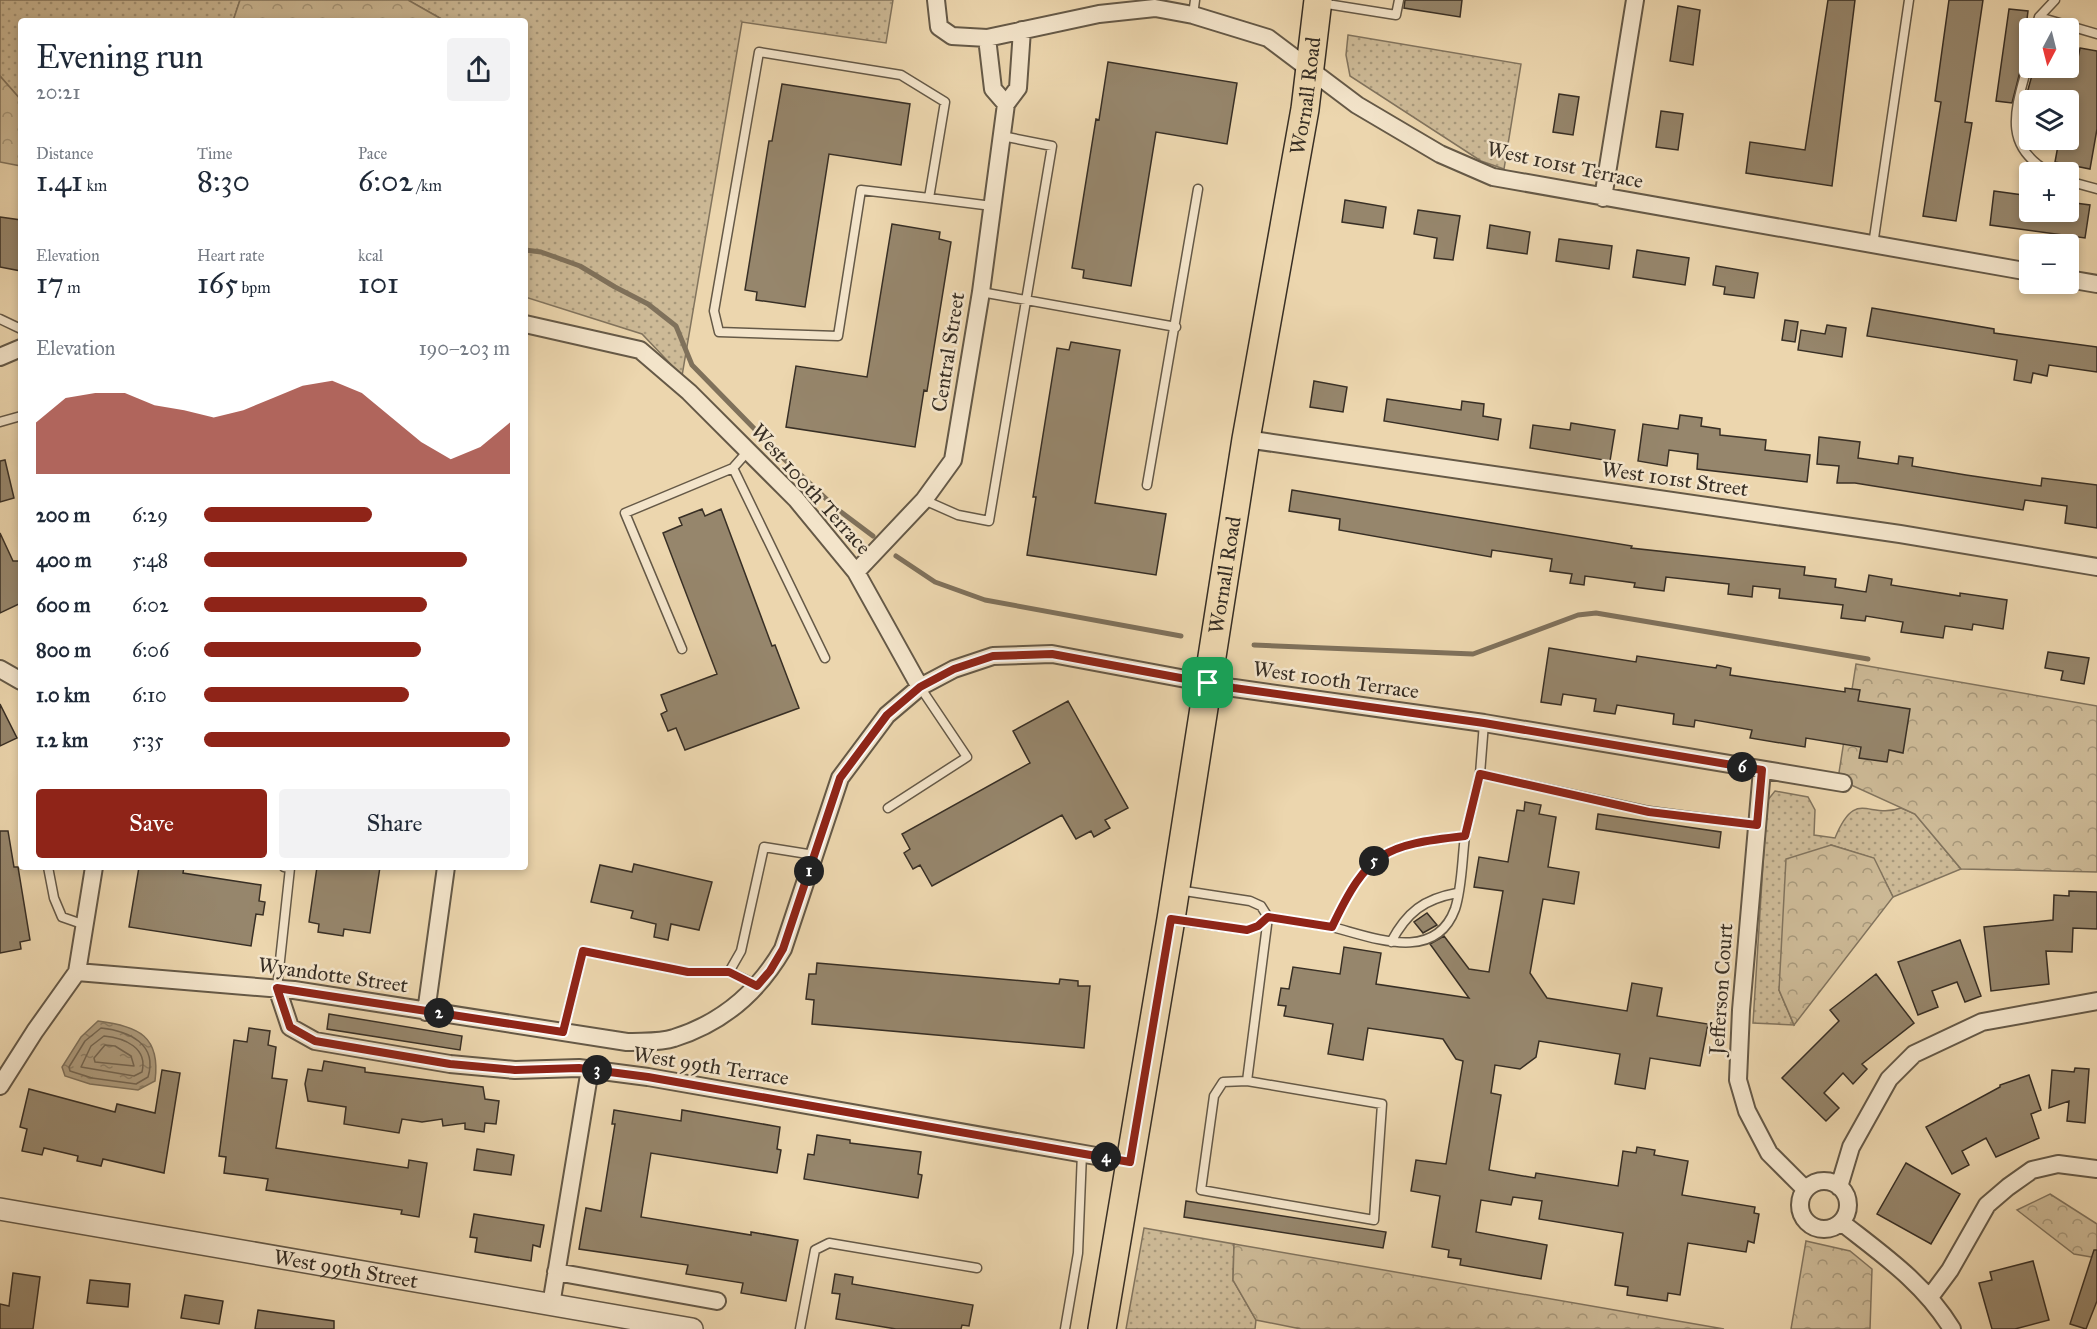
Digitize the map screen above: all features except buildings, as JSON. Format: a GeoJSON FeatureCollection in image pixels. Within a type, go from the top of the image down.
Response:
{"type":"FeatureCollection","features":[{"type":"Feature","properties":{"kind":"main road","name":"Wornall Road"},"geometry":{"type":"LineString","coordinates":[[1101,1329],[1171,919],[1246,439],[1310,72],[1318,1]]}},
{"type":"Feature","properties":{"kind":"street","name":"West 101st Terrace"},"geometry":{"type":"LineString","coordinates":[[936,0],[939,27],[952,36],[987,38],[1119,6],[1156,4],[1194,7],[1268,38],[1310,72],[1357,105],[1440,154],[1493,177],[2019,270]]}},
{"type":"Feature","properties":{"kind":"street"},"geometry":{"type":"LineString","coordinates":[[1603,198],[1635,0]]}},
{"type":"Feature","properties":{"kind":"street","name":"Central Street"},"geometry":{"type":"LineString","coordinates":[[856,572],[924,500],[952,460],[981,292],[1006,104],[1018,88],[1023,30]]}},
{"type":"Feature","properties":{"kind":"street"},"geometry":{"type":"LineString","coordinates":[[987,38],[993,89],[1006,104]]}},
{"type":"Feature","properties":{"kind":"street"},"geometry":{"type":"LineString","coordinates":[[2079,281],[2097,284]]}},
{"type":"Feature","properties":{"kind":"street","name":"West 100th Terrace"},"geometry":{"type":"LineString","coordinates":[[528,325],[584,335],[640,350],[689,392],[796,499],[856,572],[920,687],[954,669],[993,656],[1052,654],[1208,683],[1484,723],[1843,783]]}},
{"type":"Feature","properties":{"kind":"street"},"geometry":{"type":"LineString","coordinates":[[0,357],[18,349]]}},
{"type":"Feature","properties":{"kind":"street","name":"West 101st Street"},"geometry":{"type":"LineString","coordinates":[[1246,439],[1900,534],[2097,567]]}},
{"type":"Feature","properties":{"kind":"street"},"geometry":{"type":"LineString","coordinates":[[0,669],[18,679]]}},
{"type":"Feature","properties":{"kind":"street","name":"Wyandotte Street"},"geometry":{"type":"LineString","coordinates":[[77,972],[277,988],[627,1042],[672,1039],[717,1019],[743,1001],[770,971],[783,949],[840,778],[887,715],[920,687]]}},
{"type":"Feature","properties":{"kind":"street","name":"Jefferson Court"},"geometry":{"type":"LineString","coordinates":[[1762,770],[1741,1010],[1738,1080],[1748,1111],[1769,1152],[1805,1189]]}},
{"type":"Feature","properties":{"kind":"street"},"geometry":{"type":"LineString","coordinates":[[0,1086],[34,1031],[77,972],[94,870]]}},
{"type":"Feature","properties":{"kind":"street"},"geometry":{"type":"LineString","coordinates":[[426,1011],[446,870]]}},
{"type":"Feature","properties":{"kind":"street","name":"West 99th Terrace"},"geometry":{"type":"LineString","coordinates":[[277,988],[290,1027],[315,1041],[450,1064],[515,1070],[590,1069],[648,1077],[1130,1162]]}},
{"type":"Feature","properties":{"kind":"street"},"geometry":{"type":"LineString","coordinates":[[1839,1187],[1851,1147],[1889,1079],[1914,1054],[1982,1022],[2097,1002]]}},
{"type":"Feature","properties":{"kind":"street"},"geometry":{"type":"LineString","coordinates":[[551,1305],[590,1069]]}},
{"type":"Feature","properties":{"kind":"street"},"geometry":{"type":"LineString","coordinates":[[1930,1297],[1950,1270],[1987,1205],[2008,1187],[2032,1170],[2058,1164],[2097,1169]]}},
{"type":"Feature","properties":{"kind":"street"},"geometry":{"type":"LineString","coordinates":[[1822,1181],[1839,1187],[1844,1192],[1848,1205],[1841,1222],[1824,1229],[1806,1222],[1800,1205],[1805,1189],[1822,1181]]}},
{"type":"Feature","properties":{"kind":"street","name":"West 99th Street"},"geometry":{"type":"LineString","coordinates":[[0,1209],[692,1329]]}},
{"type":"Feature","properties":{"kind":"street"},"geometry":{"type":"LineString","coordinates":[[1841,1222],[1930,1297],[1952,1329]]}},
{"type":"Feature","properties":{"kind":"street"},"geometry":{"type":"LineString","coordinates":[[556,1272],[717,1301]]}},
{"type":"Feature","properties":{"kind":"lane"},"geometry":{"type":"LineString","coordinates":[[1318,1],[1396,15],[1399,0]]}},
{"type":"Feature","properties":{"kind":"lane"},"geometry":{"type":"LineString","coordinates":[[1874,245],[1909,0]]}},
{"type":"Feature","properties":{"kind":"lane"},"geometry":{"type":"LineString","coordinates":[[2055,0],[2039,17],[2097,34]]}},
{"type":"Feature","properties":{"kind":"lane"},"geometry":{"type":"LineString","coordinates":[[929,198],[945,102],[901,75],[759,52],[714,311],[719,332],[838,336],[861,190],[992,206]]}},
{"type":"Feature","properties":{"kind":"lane"},"geometry":{"type":"LineString","coordinates":[[2025,78],[2016,114],[2018,143],[2032,162]]}},
{"type":"Feature","properties":{"kind":"lane"},"geometry":{"type":"LineString","coordinates":[[924,500],[958,515],[989,521],[1052,146],[1002,136]]}},
{"type":"Feature","properties":{"kind":"lane"},"geometry":{"type":"LineString","coordinates":[[2079,184],[2097,189]]}},
{"type":"Feature","properties":{"kind":"lane"},"geometry":{"type":"LineString","coordinates":[[1148,485],[1198,189]]}},
{"type":"Feature","properties":{"kind":"lane"},"geometry":{"type":"LineString","coordinates":[[981,292],[1176,327]]}},
{"type":"Feature","properties":{"kind":"lane"},"geometry":{"type":"LineString","coordinates":[[0,319],[18,328]]}},
{"type":"Feature","properties":{"kind":"lane"},"geometry":{"type":"LineString","coordinates":[[0,423],[18,417]]}},
{"type":"Feature","properties":{"kind":"lane"},"geometry":{"type":"LineString","coordinates":[[682,649],[625,513],[733,468],[748,451]]}},
{"type":"Feature","properties":{"kind":"lane"},"geometry":{"type":"LineString","coordinates":[[733,468],[825,658]]}},
{"type":"Feature","properties":{"kind":"lane"},"geometry":{"type":"LineString","coordinates":[[888,808],[967,757],[920,687]]}},
{"type":"Feature","properties":{"kind":"lane"},"geometry":{"type":"LineString","coordinates":[[1268,917],[1332,927],[1391,942],[1411,944],[1424,941],[1448,924],[1455,908],[1465,836],[1480,774],[1484,723]]}},
{"type":"Feature","properties":{"kind":"lane"},"geometry":{"type":"LineString","coordinates":[[1480,774],[1649,812],[1757,825]]}},
{"type":"Feature","properties":{"kind":"lane"},"geometry":{"type":"LineString","coordinates":[[1332,927],[1351,887],[1370,863],[1396,848],[1413,843],[1465,836]]}},
{"type":"Feature","properties":{"kind":"lane"},"geometry":{"type":"LineString","coordinates":[[729,972],[741,951],[764,847],[814,855]]}},
{"type":"Feature","properties":{"kind":"lane"},"geometry":{"type":"LineString","coordinates":[[49,870],[54,898],[62,916],[85,925]]}},
{"type":"Feature","properties":{"kind":"lane"},"geometry":{"type":"LineString","coordinates":[[277,988],[288,870]]}},
{"type":"Feature","properties":{"kind":"lane"},"geometry":{"type":"LineString","coordinates":[[1175,889],[1251,901],[1261,906],[1268,917],[1247,1081]]}},
{"type":"Feature","properties":{"kind":"lane"},"geometry":{"type":"LineString","coordinates":[[1391,942],[1407,915],[1418,906],[1438,897],[1457,893]]}},
{"type":"Feature","properties":{"kind":"lane"},"geometry":{"type":"LineString","coordinates":[[1171,919],[1247,930],[1258,926],[1268,917]]}},
{"type":"Feature","properties":{"kind":"lane"},"geometry":{"type":"LineString","coordinates":[[563,1032],[583,951],[688,972],[729,972],[757,986]]}},
{"type":"Feature","properties":{"kind":"lane"},"geometry":{"type":"LineString","coordinates":[[1247,1081],[1382,1104],[1374,1220],[1201,1191],[1214,1096],[1223,1082],[1247,1081]]}},
{"type":"Feature","properties":{"kind":"lane"},"geometry":{"type":"LineString","coordinates":[[1065,1329],[1078,1253],[1082,1153]]}},
{"type":"Feature","properties":{"kind":"lane"},"geometry":{"type":"LineString","coordinates":[[800,1329],[816,1250],[829,1242],[977,1268]]}},
{"type":"Feature","properties":{"kind":"green space"},"geometry":{"type":"Polygon","coordinates":[[[0,0],[240,0],[234,18],[18,18],[18,97],[0,76],[0,0]]]}},
{"type":"Feature","properties":{"kind":"green space"},"geometry":{"type":"Polygon","coordinates":[[[240,0],[408,0],[440,18],[234,18],[240,0]]]}},
{"type":"Feature","properties":{"kind":"green space"},"geometry":{"type":"Polygon","coordinates":[[[408,0],[893,0],[886,43],[742,22],[682,376],[642,334],[528,298],[528,18],[440,18],[408,0]]]}},
{"type":"Feature","properties":{"kind":"green space"},"geometry":{"type":"Polygon","coordinates":[[[1348,35],[1521,64],[1504,169],[1481,161],[1350,76],[1346,55],[1348,35]]]}},
{"type":"Feature","properties":{"kind":"green space"},"geometry":{"type":"Polygon","coordinates":[[[0,76],[18,97],[18,165],[0,162],[0,76]]]}},
{"type":"Feature","properties":{"kind":"green space"},"geometry":{"type":"Polygon","coordinates":[[[1856,664],[2097,706],[2097,872],[1961,869],[1915,814],[1838,779],[1856,664]]]}},
{"type":"Feature","properties":{"kind":"green space"},"geometry":{"type":"Polygon","coordinates":[[[1775,791],[1808,797],[1815,810],[1814,835],[1835,838],[1850,813],[1856,809],[1890,811],[1901,808],[1915,814],[1961,869],[1893,897],[1873,858],[1831,845],[1779,990],[1794,1025],[1753,1023],[1767,801],[1775,791]]]}},
{"type":"Feature","properties":{"kind":"green space"},"geometry":{"type":"Polygon","coordinates":[[[1831,845],[1874,858],[1893,897],[1794,1025],[1779,990],[1786,859],[1831,845]]]}},
{"type":"Feature","properties":{"kind":"green space"},"geometry":{"type":"Polygon","coordinates":[[[2050,1194],[2097,1224],[2097,1258],[2074,1254],[2017,1210],[2050,1194]]]}},
{"type":"Feature","properties":{"kind":"green space"},"geometry":{"type":"Polygon","coordinates":[[[1144,1228],[1234,1244],[1233,1280],[1256,1320],[1255,1329],[1126,1329],[1144,1228]]]}},
{"type":"Feature","properties":{"kind":"green space"},"geometry":{"type":"Polygon","coordinates":[[[1806,1241],[1850,1251],[1872,1269],[1870,1329],[1791,1329],[1806,1241]]]}},
{"type":"Feature","properties":{"kind":"green space"},"geometry":{"type":"Polygon","coordinates":[[[1234,1244],[1724,1329],[1301,1329],[1256,1320],[1233,1280],[1234,1244]]]}},
{"type":"Feature","properties":{"kind":"water"},"geometry":{"type":"Polygon","coordinates":[[[98,1021],[125,1026],[144,1036],[154,1053],[155,1081],[138,1090],[90,1084],[65,1076],[62,1067],[81,1037],[98,1021]]]}},
{"type":"Feature","properties":{"kind":"waterway"},"geometry":{"type":"LineString","coordinates":[[528,250],[541,252],[580,266],[648,304],[676,326],[692,365],[784,459],[837,509],[873,536]]}},
{"type":"Feature","properties":{"kind":"waterway"},"geometry":{"type":"LineString","coordinates":[[896,556],[935,582],[985,600],[1181,636]]}},
{"type":"Feature","properties":{"kind":"waterway"},"geometry":{"type":"LineString","coordinates":[[1254,645],[1473,654],[1578,615],[1596,613],[1868,659]]}},
{"type":"Feature","properties":{"kind":"route"},"geometry":{"type":"LineString","coordinates":[[1052,654],[1208,683],[1484,723],[1762,770],[1757,825],[1649,812],[1480,774],[1465,836],[1422,841],[1396,848],[1370,863],[1351,887],[1332,927],[1268,917],[1258,926],[1247,930],[1171,919],[1130,1162],[648,1077],[579,1068],[515,1070],[450,1064],[341,1047],[315,1041],[290,1027],[283,1010],[277,988],[563,1032],[583,951],[688,972],[729,972],[757,986],[770,971],[783,949],[840,778],[887,715],[920,687],[954,669],[993,656],[1052,654]]}}]}
